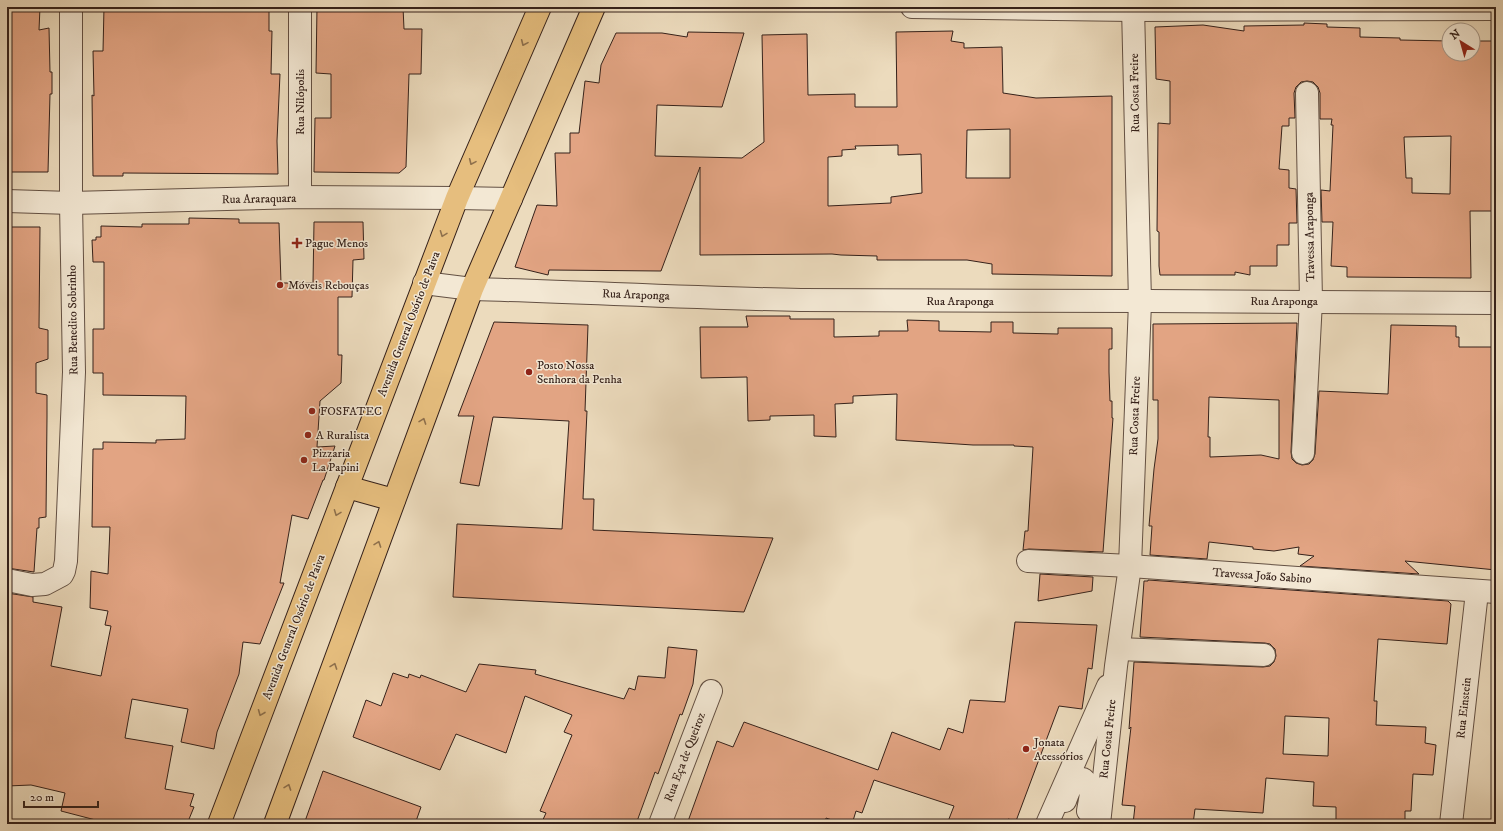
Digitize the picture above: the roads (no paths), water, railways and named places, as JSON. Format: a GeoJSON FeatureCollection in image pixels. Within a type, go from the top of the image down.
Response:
{"type":"FeatureCollection","features":[{"type":"Feature","properties":{"kind":"main road","name":"Avenida General Osório de Paiva"},"geometry":{"type":"LineString","coordinates":[[219,824],[457,198],[540,7]]}},
{"type":"Feature","properties":{"kind":"main road"},"geometry":{"type":"LineString","coordinates":[[275,824],[472,289],[594,7]]}},
{"type":"Feature","properties":{"kind":"main road"},"geometry":{"type":"LineString","coordinates":[[347,487],[394,500]]}},
{"type":"Feature","properties":{"kind":"street","name":"Rua Benedito Sobrinho"},"geometry":{"type":"LineString","coordinates":[[7,580],[32,584],[45,584],[62,575],[66,561],[74,372],[71,204],[72,7]]}},
{"type":"Feature","properties":{"kind":"street","name":"Rua Nilópolis"},"geometry":{"type":"LineString","coordinates":[[300,7],[300,198]]}},
{"type":"Feature","properties":{"kind":"street"},"geometry":{"type":"LineString","coordinates":[[912,7],[1496,9]]}},
{"type":"Feature","properties":{"kind":"street","name":"Rua Costa Freire"},"geometry":{"type":"LineString","coordinates":[[1098,824],[1130,566],[1140,302],[1133,8]]}},
{"type":"Feature","properties":{"kind":"street","name":"Travessa Araponga"},"geometry":{"type":"LineString","coordinates":[[1303,453],[1311,301],[1307,93]]}},
{"type":"Feature","properties":{"kind":"street","name":"Rua Araraquara"},"geometry":{"type":"LineString","coordinates":[[7,201],[71,204],[300,198],[457,198],[511,200]]}},
{"type":"Feature","properties":{"kind":"street","name":"Rua Araponga"},"geometry":{"type":"LineString","coordinates":[[424,284],[472,289],[799,300],[1140,302],[1311,301],[1496,303]]}},
{"type":"Feature","properties":{"kind":"street","name":"Travessa João Sabino"},"geometry":{"type":"LineString","coordinates":[[1028,562],[1130,566],[1486,592]]}},
{"type":"Feature","properties":{"kind":"street","name":"Rua Einstein"},"geometry":{"type":"LineString","coordinates":[[1451,824],[1486,592]]}},
{"type":"Feature","properties":{"kind":"street"},"geometry":{"type":"LineString","coordinates":[[1047,824],[1118,658],[1264,655]]}},
{"type":"Feature","properties":{"kind":"street","name":"Rua Eça de Queiroz"},"geometry":{"type":"LineString","coordinates":[[660,824],[711,691]]}},
{"type":"Feature","properties":{"kind":"street"},"geometry":{"type":"LineString","coordinates":[[1056,824],[1070,787],[1076,781],[1083,779],[1089,784],[1091,790],[1086,824]]}},
{"type":"Feature","properties":{"kind":"place","name":"Pague Menos"},"geometry":{"type":"Point","coordinates":[297,243]}},
{"type":"Feature","properties":{"kind":"place","name":"Móveis Rebouças"},"geometry":{"type":"Point","coordinates":[280,285]}},
{"type":"Feature","properties":{"kind":"place","name":"Posto Nossa Senhora da Penha"},"geometry":{"type":"Point","coordinates":[529,372]}},
{"type":"Feature","properties":{"kind":"place","name":"FOSFATEC"},"geometry":{"type":"Point","coordinates":[312,411]}},
{"type":"Feature","properties":{"kind":"place","name":"A Ruralista"},"geometry":{"type":"Point","coordinates":[308,435]}},
{"type":"Feature","properties":{"kind":"place","name":"Pizzaria La Papini"},"geometry":{"type":"Point","coordinates":[304,460]}},
{"type":"Feature","properties":{"kind":"place","name":"Jonata Acessórios"},"geometry":{"type":"Point","coordinates":[1026,749]}}]}
